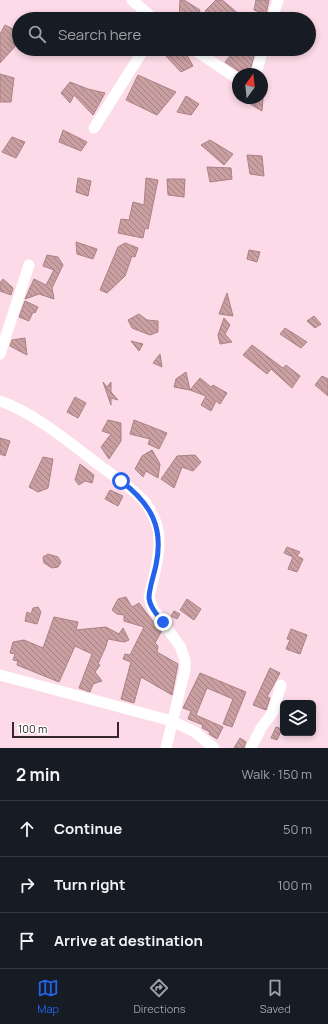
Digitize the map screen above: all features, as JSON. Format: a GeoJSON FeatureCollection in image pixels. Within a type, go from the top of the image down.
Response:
{"type":"FeatureCollection","features":[{"type":"Feature","properties":{"kind":"street"},"geometry":{"type":"LineString","coordinates":[[132,0],[146,12]]}},
{"type":"Feature","properties":{"kind":"street"},"geometry":{"type":"LineString","coordinates":[[274,12],[278,0]]}},
{"type":"Feature","properties":{"kind":"street"},"geometry":{"type":"LineString","coordinates":[[94,128],[140,56]]}},
{"type":"Feature","properties":{"kind":"street"},"geometry":{"type":"LineString","coordinates":[[204,56],[232,75]]}},
{"type":"Feature","properties":{"kind":"street"},"geometry":{"type":"LineString","coordinates":[[258,68],[261,56]]}},
{"type":"Feature","properties":{"kind":"street"},"geometry":{"type":"LineString","coordinates":[[0,354],[29,265]]}},
{"type":"Feature","properties":{"kind":"street"},"geometry":{"type":"LineString","coordinates":[[0,401],[36,420],[86,455],[144,500],[151,512],[157,525],[159,539],[157,562],[149,597],[150,602],[156,614],[180,646],[185,660],[185,670],[166,748]]}},
{"type":"Feature","properties":{"kind":"street"},"geometry":{"type":"LineString","coordinates":[[0,675],[172,721],[195,732],[214,748]]}},
{"type":"Feature","properties":{"kind":"street"},"geometry":{"type":"LineString","coordinates":[[251,748],[261,728],[273,712],[280,685]]}},
{"type":"Feature","properties":{"kind":"building"},"geometry":{"type":"Polygon","coordinates":[[[180,0],[184,0],[200,10],[200,12],[179,12],[180,0]]]}},
{"type":"Feature","properties":{"kind":"building"},"geometry":{"type":"Polygon","coordinates":[[[216,0],[222,0],[237,12],[207,12],[205,11],[216,0]]]}},
{"type":"Feature","properties":{"kind":"building"},"geometry":{"type":"Polygon","coordinates":[[[256,0],[269,0],[266,12],[254,10],[256,0]]]}},
{"type":"Feature","properties":{"kind":"building"},"geometry":{"type":"Polygon","coordinates":[[[5,25],[12,28],[12,50],[0,63],[0,34],[5,25]]]}},
{"type":"Feature","properties":{"kind":"building"},"geometry":{"type":"Polygon","coordinates":[[[166,56],[187,56],[193,66],[181,72],[166,56]]]}},
{"type":"Feature","properties":{"kind":"building"},"geometry":{"type":"Polygon","coordinates":[[[230,56],[254,56],[251,68],[234,68],[225,62],[230,56]]]}},
{"type":"Feature","properties":{"kind":"building"},"geometry":{"type":"Polygon","coordinates":[[[0,74],[14,78],[11,102],[0,102],[0,74]]]}},
{"type":"Feature","properties":{"kind":"building"},"geometry":{"type":"Polygon","coordinates":[[[138,75],[176,92],[157,115],[126,100],[138,75]]]}},
{"type":"Feature","properties":{"kind":"building"},"geometry":{"type":"Polygon","coordinates":[[[70,82],[88,89],[105,93],[93,115],[74,95],[70,103],[61,93],[70,82]]]}},
{"type":"Feature","properties":{"kind":"building"},"geometry":{"type":"Polygon","coordinates":[[[186,96],[199,104],[191,115],[177,112],[186,96]]]}},
{"type":"Feature","properties":{"kind":"building"},"geometry":{"type":"Polygon","coordinates":[[[250,104],[263,104],[262,111],[250,104]]]}},
{"type":"Feature","properties":{"kind":"building"},"geometry":{"type":"Polygon","coordinates":[[[63,130],[87,142],[81,151],[59,142],[63,130]]]}},
{"type":"Feature","properties":{"kind":"building"},"geometry":{"type":"Polygon","coordinates":[[[12,137],[25,142],[16,158],[2,152],[12,137]]]}},
{"type":"Feature","properties":{"kind":"building"},"geometry":{"type":"Polygon","coordinates":[[[210,140],[233,154],[224,165],[201,145],[210,140]]]}},
{"type":"Feature","properties":{"kind":"building"},"geometry":{"type":"Polygon","coordinates":[[[247,155],[262,156],[264,176],[250,174],[247,155]]]}},
{"type":"Feature","properties":{"kind":"building"},"geometry":{"type":"Polygon","coordinates":[[[207,167],[231,168],[232,179],[210,182],[207,167]]]}},
{"type":"Feature","properties":{"kind":"building"},"geometry":{"type":"Polygon","coordinates":[[[78,178],[91,181],[88,196],[76,192],[78,178]]]}},
{"type":"Feature","properties":{"kind":"building"},"geometry":{"type":"Polygon","coordinates":[[[146,178],[158,180],[148,229],[145,228],[143,238],[118,233],[121,219],[129,220],[133,202],[144,205],[146,178]]]}},
{"type":"Feature","properties":{"kind":"building"},"geometry":{"type":"Polygon","coordinates":[[[167,179],[185,179],[184,197],[168,195],[167,179]]]}},
{"type":"Feature","properties":{"kind":"building"},"geometry":{"type":"Polygon","coordinates":[[[76,242],[97,249],[93,259],[77,254],[76,242]]]}},
{"type":"Feature","properties":{"kind":"building"},"geometry":{"type":"Polygon","coordinates":[[[125,243],[138,248],[135,257],[132,256],[125,276],[107,293],[100,290],[118,247],[125,243]]]}},
{"type":"Feature","properties":{"kind":"building"},"geometry":{"type":"Polygon","coordinates":[[[249,250],[260,252],[257,262],[247,259],[249,250]]]}},
{"type":"Feature","properties":{"kind":"building"},"geometry":{"type":"Polygon","coordinates":[[[47,255],[58,257],[63,265],[52,288],[54,299],[39,294],[25,299],[34,279],[46,285],[54,270],[43,266],[47,255]]]}},
{"type":"Feature","properties":{"kind":"building"},"geometry":{"type":"Polygon","coordinates":[[[3,279],[13,288],[11,295],[0,291],[0,283],[3,279]]]}},
{"type":"Feature","properties":{"kind":"building"},"geometry":{"type":"Polygon","coordinates":[[[227,293],[233,316],[219,314],[227,293]]]}},
{"type":"Feature","properties":{"kind":"building"},"geometry":{"type":"Polygon","coordinates":[[[25,301],[38,307],[35,313],[33,312],[29,321],[19,317],[25,301]]]}},
{"type":"Feature","properties":{"kind":"building"},"geometry":{"type":"Polygon","coordinates":[[[139,314],[147,320],[158,321],[158,332],[150,335],[132,328],[128,320],[139,314]]]}},
{"type":"Feature","properties":{"kind":"building"},"geometry":{"type":"Polygon","coordinates":[[[314,316],[321,324],[315,328],[307,321],[314,316]]]}},
{"type":"Feature","properties":{"kind":"building"},"geometry":{"type":"Polygon","coordinates":[[[224,318],[230,325],[225,334],[232,342],[220,344],[218,335],[224,318]]]}},
{"type":"Feature","properties":{"kind":"building"},"geometry":{"type":"Polygon","coordinates":[[[285,328],[307,342],[301,348],[280,334],[285,328]]]}},
{"type":"Feature","properties":{"kind":"building"},"geometry":{"type":"Polygon","coordinates":[[[25,338],[27,355],[10,346],[12,340],[25,338]]]}},
{"type":"Feature","properties":{"kind":"building"},"geometry":{"type":"Polygon","coordinates":[[[131,341],[143,344],[139,351],[131,341]]]}},
{"type":"Feature","properties":{"kind":"building"},"geometry":{"type":"Polygon","coordinates":[[[252,345],[283,368],[286,365],[300,376],[292,388],[271,369],[267,374],[243,355],[252,345]]]}},
{"type":"Feature","properties":{"kind":"building"},"geometry":{"type":"Polygon","coordinates":[[[160,354],[162,367],[153,363],[160,354]]]}},
{"type":"Feature","properties":{"kind":"building"},"geometry":{"type":"Polygon","coordinates":[[[186,372],[190,390],[174,387],[176,379],[186,372]]]}},
{"type":"Feature","properties":{"kind":"building"},"geometry":{"type":"Polygon","coordinates":[[[322,376],[328,379],[328,396],[315,385],[322,376]]]}},
{"type":"Feature","properties":{"kind":"building"},"geometry":{"type":"Polygon","coordinates":[[[200,378],[211,387],[213,385],[227,393],[220,404],[216,401],[211,411],[201,405],[206,396],[190,390],[200,378]]]}},
{"type":"Feature","properties":{"kind":"building"},"geometry":{"type":"Polygon","coordinates":[[[103,382],[107,387],[111,382],[111,392],[118,400],[111,398],[111,405],[103,382]]]}},
{"type":"Feature","properties":{"kind":"building"},"geometry":{"type":"Polygon","coordinates":[[[75,397],[86,403],[78,418],[67,412],[75,397]]]}},
{"type":"Feature","properties":{"kind":"building"},"geometry":{"type":"Polygon","coordinates":[[[108,420],[121,423],[121,441],[109,459],[101,447],[111,434],[102,431],[108,420]]]}},
{"type":"Feature","properties":{"kind":"building"},"geometry":{"type":"Polygon","coordinates":[[[134,420],[167,433],[159,449],[148,444],[150,439],[130,434],[134,420]]]}},
{"type":"Feature","properties":{"kind":"building"},"geometry":{"type":"Polygon","coordinates":[[[0,438],[10,441],[5,456],[0,454],[0,438]]]}},
{"type":"Feature","properties":{"kind":"building"},"geometry":{"type":"Polygon","coordinates":[[[152,450],[160,464],[158,478],[146,471],[143,477],[135,469],[142,456],[152,450]]]}},
{"type":"Feature","properties":{"kind":"building"},"geometry":{"type":"Polygon","coordinates":[[[195,455],[201,462],[193,471],[182,467],[174,488],[161,479],[177,456],[195,455]]]}},
{"type":"Feature","properties":{"kind":"building"},"geometry":{"type":"Polygon","coordinates":[[[43,457],[53,459],[48,488],[38,492],[29,487],[43,457]]]}},
{"type":"Feature","properties":{"kind":"building"},"geometry":{"type":"Polygon","coordinates":[[[80,464],[94,475],[92,483],[85,481],[79,485],[75,480],[80,464]]]}},
{"type":"Feature","properties":{"kind":"building"},"geometry":{"type":"Polygon","coordinates":[[[110,490],[123,496],[118,506],[105,499],[110,490]]]}},
{"type":"Feature","properties":{"kind":"building"},"geometry":{"type":"Polygon","coordinates":[[[287,547],[300,552],[297,556],[303,559],[297,572],[288,569],[293,557],[284,553],[287,547]]]}},
{"type":"Feature","properties":{"kind":"building"},"geometry":{"type":"Polygon","coordinates":[[[48,554],[58,557],[61,562],[58,567],[52,568],[44,563],[43,557],[48,554]]]}},
{"type":"Feature","properties":{"kind":"building"},"geometry":{"type":"Polygon","coordinates":[[[126,597],[132,607],[139,603],[161,632],[155,643],[158,646],[157,652],[178,664],[172,695],[141,677],[134,703],[121,699],[131,662],[123,659],[125,654],[130,655],[144,627],[124,621],[124,615],[117,614],[112,610],[118,599],[126,597]]]}},
{"type":"Feature","properties":{"kind":"building"},"geometry":{"type":"Polygon","coordinates":[[[187,599],[201,609],[194,620],[180,610],[187,599]]]}},
{"type":"Feature","properties":{"kind":"building"},"geometry":{"type":"Polygon","coordinates":[[[38,607],[41,612],[37,624],[25,621],[27,612],[31,614],[33,608],[38,607]]]}},
{"type":"Feature","properties":{"kind":"building"},"geometry":{"type":"Polygon","coordinates":[[[174,611],[180,614],[177,619],[171,616],[174,611]]]}},
{"type":"Feature","properties":{"kind":"building"},"geometry":{"type":"Polygon","coordinates":[[[54,617],[78,622],[76,630],[106,627],[119,634],[123,628],[129,640],[124,642],[108,639],[98,664],[100,665],[95,672],[102,681],[93,684],[90,692],[79,688],[92,654],[75,646],[59,682],[17,665],[18,661],[13,660],[15,654],[10,653],[13,642],[24,640],[43,648],[54,617]]]}},
{"type":"Feature","properties":{"kind":"building"},"geometry":{"type":"Polygon","coordinates":[[[291,629],[307,635],[300,654],[286,649],[290,640],[287,639],[291,629]]]}},
{"type":"Feature","properties":{"kind":"building"},"geometry":{"type":"Polygon","coordinates":[[[270,668],[280,673],[267,697],[270,698],[266,710],[253,705],[270,668]]]}},
{"type":"Feature","properties":{"kind":"building"},"geometry":{"type":"Polygon","coordinates":[[[200,673],[246,692],[232,727],[223,724],[233,699],[207,688],[196,715],[223,727],[217,739],[209,734],[210,732],[202,728],[203,725],[188,719],[191,711],[183,708],[200,673]]]}},
{"type":"Feature","properties":{"kind":"building"},"geometry":{"type":"Polygon","coordinates":[[[276,727],[280,728],[280,733],[277,740],[271,738],[276,727]]]}},
{"type":"Feature","properties":{"kind":"building"},"geometry":{"type":"Polygon","coordinates":[[[240,738],[246,742],[244,748],[234,748],[240,738]]]}},
{"type":"Feature","properties":{"kind":"route"},"geometry":{"type":"LineString","coordinates":[[121,481],[144,500],[157,525],[159,539],[157,562],[149,597],[153,609],[163,622]]}}]}
